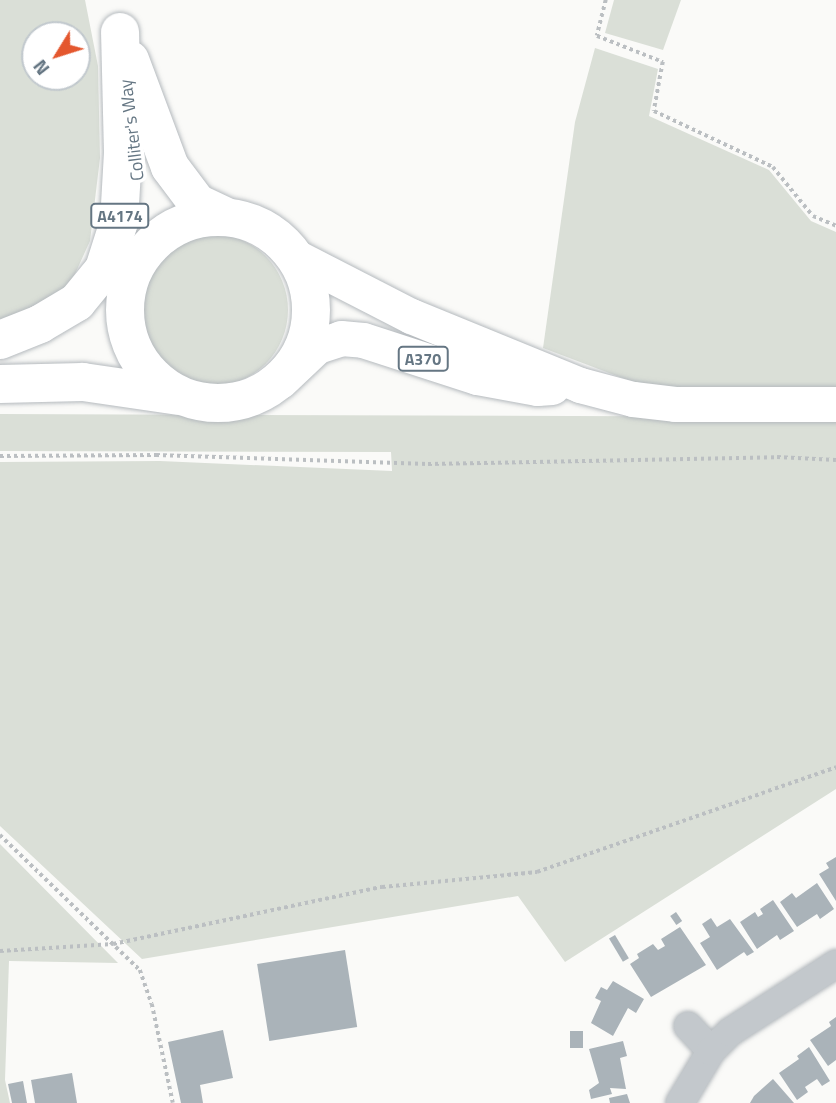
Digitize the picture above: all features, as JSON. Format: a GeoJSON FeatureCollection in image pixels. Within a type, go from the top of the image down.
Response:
{"type":"FeatureCollection","features":[{"type":"Feature","properties":{"kind":"highway","name":"Colliter's Way"},"geometry":{"type":"LineString","coordinates":[[117,16],[170,167],[197,202],[225,216]]}},
{"type":"Feature","properties":{"kind":"highway","name":"Colliter's Way"},"geometry":{"type":"LineString","coordinates":[[117,16],[138,182],[138,244],[129,286]]}},
{"type":"Feature","properties":{"kind":"highway","name":"A4174"},"geometry":{"type":"LineString","coordinates":[[0,340],[40,324],[77,302],[104,269],[119,222],[123,153],[117,16]]}},
{"type":"Feature","properties":{"kind":"highway"},"geometry":{"type":"LineString","coordinates":[[0,384],[83,382],[181,396],[206,403],[233,403],[258,396],[280,381],[301,355],[312,322],[310,288],[296,257],[269,231],[253,222],[225,216],[197,218],[170,228],[148,247],[129,286],[126,330],[138,357],[156,380],[181,396]]}},
{"type":"Feature","properties":{"kind":"highway"},"geometry":{"type":"LineString","coordinates":[[0,356],[52,343],[129,286]]}},
{"type":"Feature","properties":{"kind":"main road","name":"A370"},"geometry":{"type":"LineString","coordinates":[[296,257],[411,316],[580,386],[633,399],[676,404],[836,404]]}},
{"type":"Feature","properties":{"kind":"main road","name":"A370"},"geometry":{"type":"LineString","coordinates":[[280,381],[317,346],[341,338],[363,340],[477,377],[537,388],[580,386]]}},
{"type":"Feature","properties":{"kind":"street"},"geometry":{"type":"LineString","coordinates":[[680,1103],[711,1051],[730,1032],[836,964]]}},
{"type":"Feature","properties":{"kind":"street"},"geometry":{"type":"LineString","coordinates":[[688,1026],[711,1051]]}},
{"type":"Feature","properties":{"kind":"path"},"geometry":{"type":"LineString","coordinates":[[606,0],[597,36],[663,62],[654,111],[773,167],[813,216],[836,226]]}},
{"type":"Feature","properties":{"kind":"path"},"geometry":{"type":"LineString","coordinates":[[0,456],[156,455],[428,464],[776,457],[836,460]]}},
{"type":"Feature","properties":{"kind":"path"},"geometry":{"type":"LineString","coordinates":[[0,951],[113,944],[382,887],[537,872],[836,767]]}},
{"type":"Feature","properties":{"kind":"path"},"geometry":{"type":"LineString","coordinates":[[0,835],[141,970],[152,1004],[173,1103]]}},
{"type":"Feature","properties":{"kind":"shaded area"},"geometry":{"type":"Polygon","coordinates":[[[0,0],[85,0],[89,21],[21,21],[21,91],[91,91],[91,30],[98,66],[100,158],[90,241],[69,287],[0,327],[0,0]]]}},
{"type":"Feature","properties":{"kind":"shaded area"},"geometry":{"type":"Polygon","coordinates":[[[614,0],[681,0],[663,50],[605,33],[614,0]]]}},
{"type":"Feature","properties":{"kind":"shaded area"},"geometry":{"type":"Polygon","coordinates":[[[595,48],[658,69],[649,116],[769,170],[811,221],[836,232],[836,388],[654,390],[543,348],[575,122],[595,48]]]}},
{"type":"Feature","properties":{"kind":"shaded area"},"geometry":{"type":"Polygon","coordinates":[[[212,234],[241,240],[266,256],[282,281],[288,310],[282,339],[266,364],[241,380],[212,386],[183,380],[158,364],[142,339],[136,310],[142,281],[158,256],[183,240],[212,234]]]}},
{"type":"Feature","properties":{"kind":"shaded area"},"geometry":{"type":"Polygon","coordinates":[[[0,414],[836,417],[836,789],[565,962],[518,896],[142,959],[0,826],[0,462],[160,461],[392,471],[391,452],[0,451],[0,414]]]}},
{"type":"Feature","properties":{"kind":"shaded area"},"geometry":{"type":"Polygon","coordinates":[[[0,844],[118,963],[9,961],[5,1080],[10,1103],[0,1103],[0,844]]]}},
{"type":"Feature","properties":{"kind":"building"},"geometry":{"type":"Polygon","coordinates":[[[836,857],[836,901],[819,874],[829,868],[826,863],[836,857]]]}},
{"type":"Feature","properties":{"kind":"building"},"geometry":{"type":"Polygon","coordinates":[[[817,883],[834,909],[820,919],[817,914],[797,927],[780,902],[792,893],[796,898],[817,883]]]}},
{"type":"Feature","properties":{"kind":"building"},"geometry":{"type":"Polygon","coordinates":[[[773,900],[794,931],[780,940],[777,935],[757,949],[740,922],[755,912],[758,917],[763,914],[760,909],[773,900]]]}},
{"type":"Feature","properties":{"kind":"building"},"geometry":{"type":"Polygon","coordinates":[[[676,912],[682,921],[676,925],[670,916],[676,912]]]}},
{"type":"Feature","properties":{"kind":"building"},"geometry":{"type":"Polygon","coordinates":[[[711,918],[717,927],[730,919],[754,952],[747,956],[744,952],[717,970],[700,943],[710,937],[702,924],[711,918]]]}},
{"type":"Feature","properties":{"kind":"building"},"geometry":{"type":"Polygon","coordinates":[[[680,927],[706,965],[651,997],[630,964],[639,958],[637,954],[653,944],[658,950],[665,946],[661,939],[680,927]]]}},
{"type":"Feature","properties":{"kind":"building"},"geometry":{"type":"Polygon","coordinates":[[[615,935],[629,958],[623,962],[609,939],[615,935]]]}},
{"type":"Feature","properties":{"kind":"building"},"geometry":{"type":"Polygon","coordinates":[[[345,950],[357,1027],[269,1041],[257,964],[345,950]]]}},
{"type":"Feature","properties":{"kind":"building"},"geometry":{"type":"Polygon","coordinates":[[[613,981],[644,999],[636,1013],[628,1008],[613,1036],[591,1023],[601,1001],[595,998],[601,987],[607,990],[613,981]]]}},
{"type":"Feature","properties":{"kind":"building"},"geometry":{"type":"Polygon","coordinates":[[[836,1017],[836,1060],[828,1066],[810,1040],[831,1026],[829,1022],[836,1017]]]}},
{"type":"Feature","properties":{"kind":"building"},"geometry":{"type":"Polygon","coordinates":[[[223,1030],[233,1078],[200,1085],[203,1103],[181,1103],[168,1042],[223,1030]]]}},
{"type":"Feature","properties":{"kind":"building"},"geometry":{"type":"Polygon","coordinates":[[[570,1031],[583,1031],[583,1048],[570,1048],[570,1031]]]}},
{"type":"Feature","properties":{"kind":"building"},"geometry":{"type":"Polygon","coordinates":[[[623,1041],[627,1056],[620,1058],[626,1089],[610,1088],[612,1094],[591,1099],[589,1090],[599,1083],[589,1049],[623,1041]]]}},
{"type":"Feature","properties":{"kind":"building"},"geometry":{"type":"Polygon","coordinates":[[[809,1047],[830,1081],[822,1086],[817,1079],[805,1087],[808,1092],[797,1100],[779,1073],[799,1059],[797,1056],[809,1047]]]}},
{"type":"Feature","properties":{"kind":"building"},"geometry":{"type":"Polygon","coordinates":[[[72,1073],[77,1103],[35,1103],[31,1080],[72,1073]]]}},
{"type":"Feature","properties":{"kind":"building"},"geometry":{"type":"Polygon","coordinates":[[[773,1079],[794,1103],[750,1103],[754,1096],[773,1079]]]}},
{"type":"Feature","properties":{"kind":"building"},"geometry":{"type":"Polygon","coordinates":[[[23,1081],[27,1103],[12,1103],[8,1084],[23,1081]]]}},
{"type":"Feature","properties":{"kind":"building"},"geometry":{"type":"Polygon","coordinates":[[[627,1094],[630,1103],[610,1103],[609,1098],[627,1094]]]}}]}
